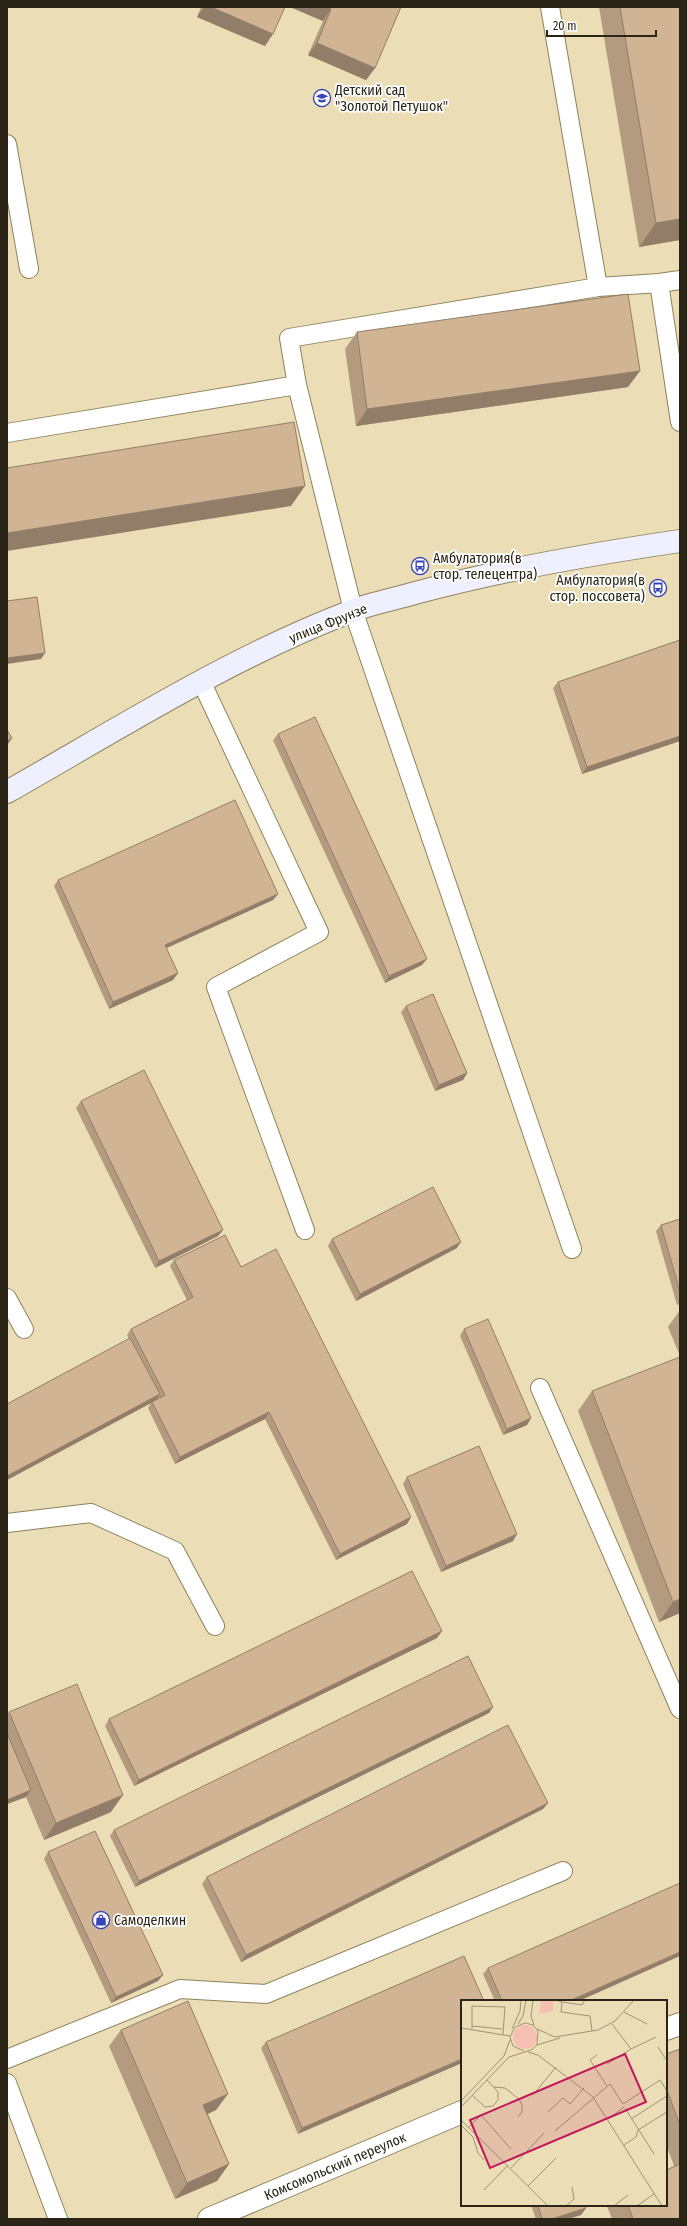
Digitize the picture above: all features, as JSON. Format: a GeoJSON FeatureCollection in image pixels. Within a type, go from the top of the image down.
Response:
{"type":"FeatureCollection","features":[{"type":"Feature","properties":{"kind":"street","name":"улица Фрунзе"},"geometry":{"type":"LineString","coordinates":[[7,792],[202,681],[266,649],[353,610],[464,579],[576,556],[680,541]]}},
{"type":"Feature","properties":{"kind":"street"},"geometry":{"type":"LineString","coordinates":[[667,2030],[680,2024]]}},
{"type":"Feature","properties":{"kind":"street","name":"Комсомольский переулок"},"geometry":{"type":"LineString","coordinates":[[209,2219],[461,2112]]}},
{"type":"Feature","properties":{"kind":"lane"},"geometry":{"type":"LineString","coordinates":[[550,7],[598,287]]}},
{"type":"Feature","properties":{"kind":"lane"},"geometry":{"type":"LineString","coordinates":[[7,144],[30,269]]}},
{"type":"Feature","properties":{"kind":"lane"},"geometry":{"type":"LineString","coordinates":[[572,1249],[353,610],[297,384],[289,338],[598,287],[659,283],[680,280]]}},
{"type":"Feature","properties":{"kind":"lane"},"geometry":{"type":"LineString","coordinates":[[659,283],[680,422]]}},
{"type":"Feature","properties":{"kind":"lane"},"geometry":{"type":"LineString","coordinates":[[7,433],[297,384]]}},
{"type":"Feature","properties":{"kind":"lane"},"geometry":{"type":"LineString","coordinates":[[202,681],[319,932],[216,987],[305,1230]]}},
{"type":"Feature","properties":{"kind":"lane"},"geometry":{"type":"LineString","coordinates":[[7,1298],[24,1329]]}},
{"type":"Feature","properties":{"kind":"lane"},"geometry":{"type":"LineString","coordinates":[[540,1388],[680,1709]]}},
{"type":"Feature","properties":{"kind":"lane"},"geometry":{"type":"LineString","coordinates":[[7,1524],[91,1513],[175,1551],[215,1626]]}},
{"type":"Feature","properties":{"kind":"lane"},"geometry":{"type":"LineString","coordinates":[[7,2059],[180,1989],[266,1994],[564,1871]]}},
{"type":"Feature","properties":{"kind":"lane"},"geometry":{"type":"LineString","coordinates":[[7,2083],[58,2219]]}},
{"type":"Feature","properties":{"kind":"building"},"geometry":{"type":"Polygon","coordinates":[[[211,7],[285,7],[273,34],[211,7]]]}},
{"type":"Feature","properties":{"kind":"building"},"geometry":{"type":"Polygon","coordinates":[[[327,7],[401,7],[375,68],[317,43],[331,9],[327,7]]]}},
{"type":"Feature","properties":{"kind":"building"},"geometry":{"type":"Polygon","coordinates":[[[620,7],[680,7],[680,219],[656,223],[620,7]]]}},
{"type":"Feature","properties":{"kind":"building"},"geometry":{"type":"Polygon","coordinates":[[[628,294],[640,371],[367,409],[357,332],[628,294]]]}},
{"type":"Feature","properties":{"kind":"building"},"geometry":{"type":"Polygon","coordinates":[[[294,422],[305,486],[7,533],[7,468],[294,422]]]}},
{"type":"Feature","properties":{"kind":"building"},"geometry":{"type":"Polygon","coordinates":[[[37,597],[45,653],[7,658],[7,601],[37,597]]]}},
{"type":"Feature","properties":{"kind":"building"},"geometry":{"type":"Polygon","coordinates":[[[680,640],[680,736],[587,767],[558,682],[680,640]]]}},
{"type":"Feature","properties":{"kind":"building"},"geometry":{"type":"Polygon","coordinates":[[[315,717],[427,959],[389,976],[278,734],[315,717]]]}},
{"type":"Feature","properties":{"kind":"building"},"geometry":{"type":"Polygon","coordinates":[[[7,730],[12,738],[7,741],[7,730]]]}},
{"type":"Feature","properties":{"kind":"building"},"geometry":{"type":"Polygon","coordinates":[[[235,800],[278,894],[165,945],[178,973],[113,1002],[58,880],[235,800]]]}},
{"type":"Feature","properties":{"kind":"building"},"geometry":{"type":"Polygon","coordinates":[[[433,994],[467,1073],[439,1085],[406,1006],[433,994]]]}},
{"type":"Feature","properties":{"kind":"building"},"geometry":{"type":"Polygon","coordinates":[[[144,1070],[223,1230],[159,1261],[81,1101],[144,1070]]]}},
{"type":"Feature","properties":{"kind":"building"},"geometry":{"type":"Polygon","coordinates":[[[433,1187],[461,1242],[360,1294],[332,1239],[433,1187]]]}},
{"type":"Feature","properties":{"kind":"building"},"geometry":{"type":"Polygon","coordinates":[[[680,1219],[680,1292],[661,1225],[680,1219]]]}},
{"type":"Feature","properties":{"kind":"building"},"geometry":{"type":"Polygon","coordinates":[[[225,1235],[241,1267],[276,1249],[411,1517],[340,1554],[269,1412],[180,1457],[152,1402],[165,1395],[131,1329],[193,1297],[174,1260],[225,1235]]]}},
{"type":"Feature","properties":{"kind":"building"},"geometry":{"type":"Polygon","coordinates":[[[488,1319],[531,1418],[507,1429],[464,1329],[488,1319]]]}},
{"type":"Feature","properties":{"kind":"building"},"geometry":{"type":"Polygon","coordinates":[[[130,1338],[160,1394],[7,1476],[7,1404],[130,1338]]]}},
{"type":"Feature","properties":{"kind":"building"},"geometry":{"type":"Polygon","coordinates":[[[680,1357],[680,1599],[673,1602],[592,1391],[680,1357]]]}},
{"type":"Feature","properties":{"kind":"building"},"geometry":{"type":"Polygon","coordinates":[[[479,1446],[517,1534],[446,1566],[407,1477],[479,1446]]]}},
{"type":"Feature","properties":{"kind":"building"},"geometry":{"type":"Polygon","coordinates":[[[412,1571],[442,1631],[139,1780],[109,1719],[412,1571]]]}},
{"type":"Feature","properties":{"kind":"building"},"geometry":{"type":"Polygon","coordinates":[[[468,1656],[493,1707],[139,1881],[114,1830],[468,1656]]]}},
{"type":"Feature","properties":{"kind":"building"},"geometry":{"type":"Polygon","coordinates":[[[77,1684],[123,1795],[56,1823],[9,1712],[77,1684]]]}},
{"type":"Feature","properties":{"kind":"building"},"geometry":{"type":"Polygon","coordinates":[[[508,1725],[548,1803],[246,1955],[207,1877],[508,1725]]]}},
{"type":"Feature","properties":{"kind":"building"},"geometry":{"type":"Polygon","coordinates":[[[7,1733],[31,1790],[7,1800],[7,1733]]]}},
{"type":"Feature","properties":{"kind":"building","name":"Самоделкин"},"geometry":{"type":"Polygon","coordinates":[[[95,1831],[163,1975],[116,1997],[48,1852],[95,1831]]]}},
{"type":"Feature","properties":{"kind":"building"},"geometry":{"type":"Polygon","coordinates":[[[680,1883],[680,1952],[571,2000],[502,2000],[488,1968],[680,1883]]]}},
{"type":"Feature","properties":{"kind":"building"},"geometry":{"type":"Polygon","coordinates":[[[464,1956],[484,2000],[461,2000],[461,2059],[302,2128],[266,2042],[464,1956]]]}},
{"type":"Feature","properties":{"kind":"building"},"geometry":{"type":"Polygon","coordinates":[[[188,2001],[228,2094],[203,2105],[229,2164],[187,2183],[121,2030],[188,2001]]]}},
{"type":"Feature","properties":{"kind":"building"},"geometry":{"type":"Polygon","coordinates":[[[680,2049],[680,2125],[667,2091],[667,2054],[680,2049]]]}},
{"type":"Feature","properties":{"kind":"building"},"geometry":{"type":"Polygon","coordinates":[[[680,2164],[680,2219],[633,2219],[628,2206],[667,2206],[667,2170],[680,2164]]]}},
{"type":"Feature","properties":{"kind":"building"},"geometry":{"type":"Polygon","coordinates":[[[538,2206],[585,2206],[586,2208],[552,2219],[542,2219],[538,2206]]]}},
{"type":"Feature","properties":{"kind":"place","name":"Детский сад \"Золотой Петушок\""},"geometry":{"type":"Point","coordinates":[322,98]}},
{"type":"Feature","properties":{"kind":"place","name":"Амбулатория(в стор. телецентра)"},"geometry":{"type":"Point","coordinates":[420,566]}},
{"type":"Feature","properties":{"kind":"place","name":"Амбулатория(в стор. поссовета)"},"geometry":{"type":"Point","coordinates":[658,588]}},
{"type":"Feature","properties":{"kind":"place","name":"Самоделкин"},"geometry":{"type":"Point","coordinates":[101,1920]}}]}
